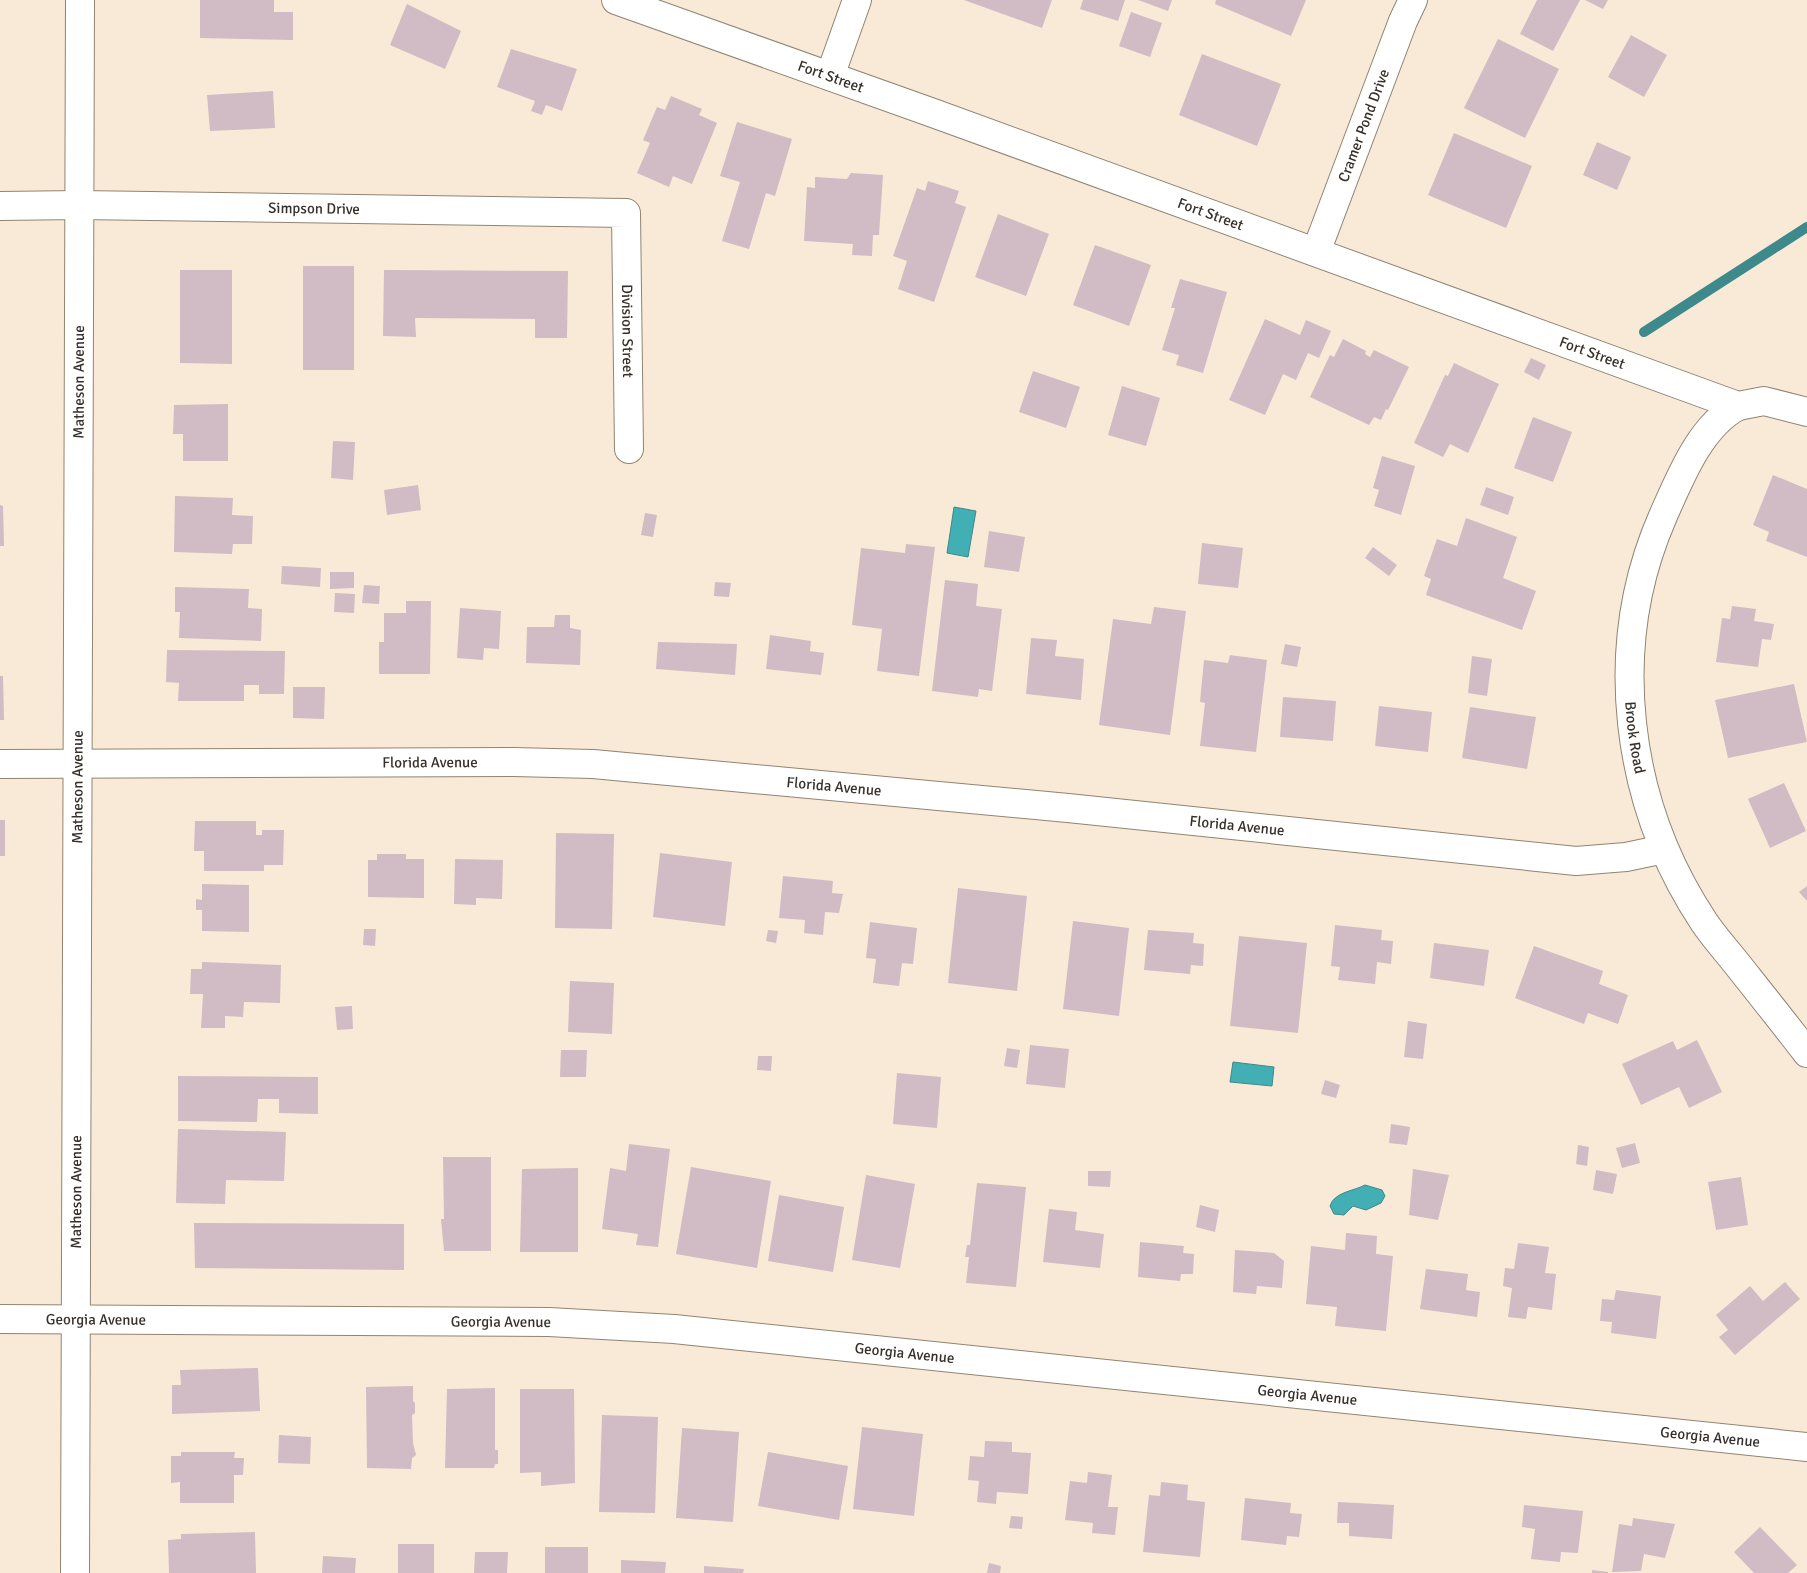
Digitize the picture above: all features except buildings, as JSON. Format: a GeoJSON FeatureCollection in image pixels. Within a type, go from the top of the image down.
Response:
{"type":"FeatureCollection","features":[{"type":"Feature","properties":{"kind":"street","name":"Matheson Avenue"},"geometry":{"type":"LineString","coordinates":[[75,1573],[80,0]]}},
{"type":"Feature","properties":{"kind":"street","name":"Fort Street"},"geometry":{"type":"LineString","coordinates":[[616,0],[1738,406]]}},
{"type":"Feature","properties":{"kind":"street"},"geometry":{"type":"LineString","coordinates":[[830,76],[857,0]]}},
{"type":"Feature","properties":{"kind":"street","name":"Cramer Pond Drive"},"geometry":{"type":"LineString","coordinates":[[1316,252],[1403,21],[1413,0]]}},
{"type":"Feature","properties":{"kind":"street","name":"Simpson Drive"},"geometry":{"type":"LineString","coordinates":[[0,206],[79,205],[626,213]]}},
{"type":"Feature","properties":{"kind":"street","name":"Division Street"},"geometry":{"type":"LineString","coordinates":[[626,213],[629,449]]}},
{"type":"Feature","properties":{"kind":"street"},"geometry":{"type":"LineString","coordinates":[[1738,406],[1764,401],[1807,412]]}},
{"type":"Feature","properties":{"kind":"street","name":"Brook Road"},"geometry":{"type":"LineString","coordinates":[[1738,406],[1708,429],[1674,490],[1652,540],[1634,611],[1629,653],[1630,716],[1648,806],[1672,866],[1704,923],[1807,1052]]}},
{"type":"Feature","properties":{"kind":"street","name":"Florida Avenue"},"geometry":{"type":"LineString","coordinates":[[0,764],[514,762],[593,764],[1141,816],[1576,861],[1626,857],[1664,849]]}},
{"type":"Feature","properties":{"kind":"street","name":"Georgia Avenue"},"geometry":{"type":"LineString","coordinates":[[0,1319],[548,1322],[674,1329],[1807,1447]]}},
{"type":"Feature","properties":{"kind":"water"},"geometry":{"type":"Polygon","coordinates":[[[954,507],[976,511],[968,557],[947,553],[954,507]]]}},
{"type":"Feature","properties":{"kind":"water"},"geometry":{"type":"Polygon","coordinates":[[[1233,1062],[1274,1067],[1272,1086],[1230,1082],[1233,1062]]]}},
{"type":"Feature","properties":{"kind":"water"},"geometry":{"type":"Polygon","coordinates":[[[1365,1185],[1382,1190],[1385,1196],[1381,1203],[1366,1210],[1353,1206],[1344,1215],[1334,1214],[1330,1206],[1332,1201],[1345,1192],[1365,1185]]]}},
{"type":"Feature","properties":{"kind":"waterway"},"geometry":{"type":"LineString","coordinates":[[1644,332],[1807,227]]}}]}
